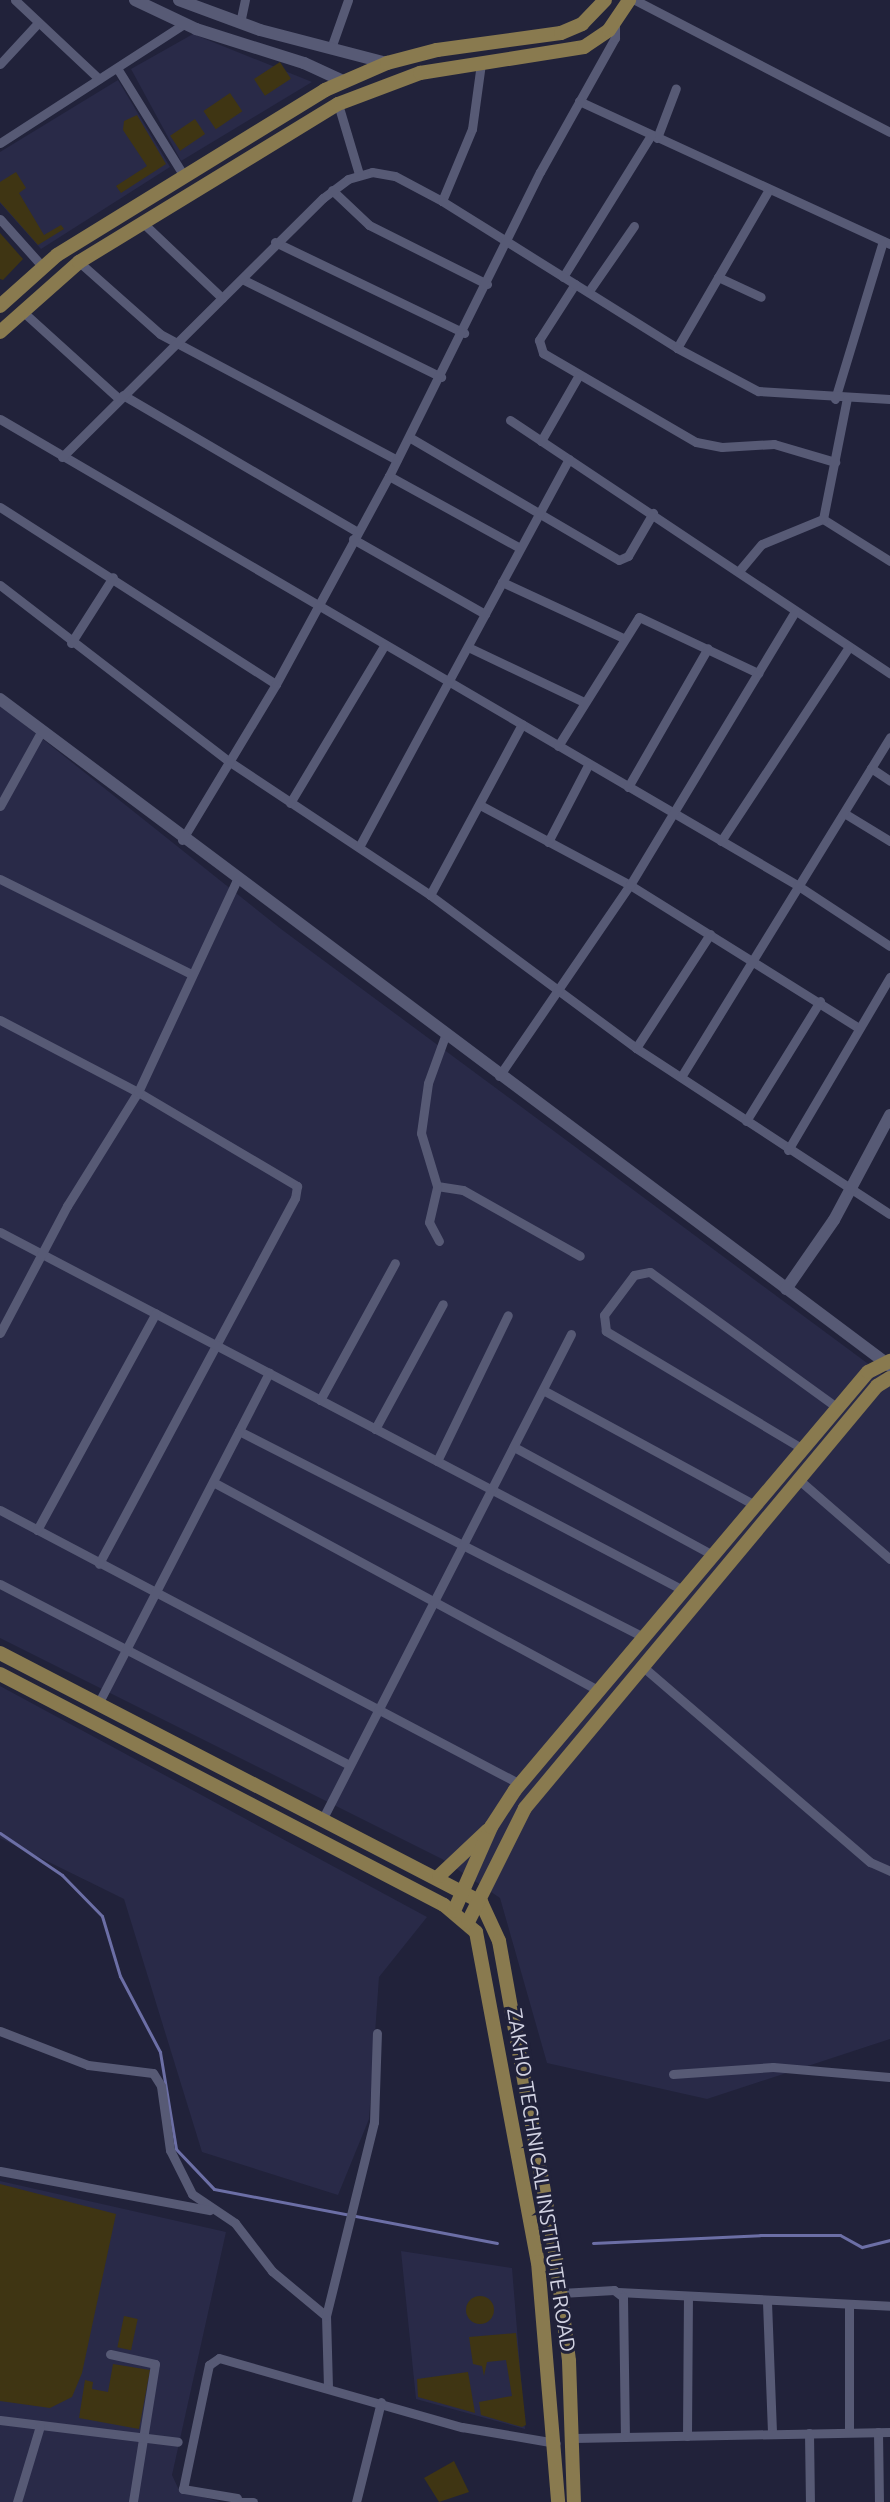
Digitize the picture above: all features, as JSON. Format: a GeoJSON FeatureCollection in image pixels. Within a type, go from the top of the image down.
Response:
{"type":"FeatureCollection","features":[{"type":"Feature","properties":{"kind":"main road"},"geometry":{"type":"LineString","coordinates":[[0,306],[42,266],[184,176],[343,81],[387,63],[454,47],[561,33],[582,24],[605,0]]}},
{"type":"Feature","properties":{"kind":"main road"},"geometry":{"type":"LineString","coordinates":[[0,332],[21,310],[78,262],[338,104],[402,78],[481,63],[572,51],[615,24],[629,0]]}},
{"type":"Feature","properties":{"kind":"main road"},"geometry":{"type":"LineString","coordinates":[[454,1911],[491,1827],[520,1784],[838,1407],[873,1368],[889,1363]]}},
{"type":"Feature","properties":{"kind":"main road"},"geometry":{"type":"LineString","coordinates":[[468,1922],[482,1902],[507,1838],[525,1808],[876,1386],[890,1378]]}},
{"type":"Feature","properties":{"kind":"main road"},"geometry":{"type":"LineString","coordinates":[[0,1653],[322,1820],[439,1876],[482,1902],[502,1956],[561,2293],[574,2438],[574,2502]]}},
{"type":"Feature","properties":{"kind":"main road","name":"ZAKHO TECHNICAL INSTITUTE ROAD"},"geometry":{"type":"LineString","coordinates":[[0,1674],[454,1911],[468,1922],[483,1952],[538,2262],[556,2443],[558,2502]]}},
{"type":"Feature","properties":{"kind":"main road"},"geometry":{"type":"LineString","coordinates":[[491,1827],[507,1838]]}},
{"type":"Feature","properties":{"kind":"main road"},"geometry":{"type":"LineString","coordinates":[[439,1876],[491,1827]]}},
{"type":"Feature","properties":{"kind":"street"},"geometry":{"type":"LineString","coordinates":[[15,0],[99,79]]}},
{"type":"Feature","properties":{"kind":"street"},"geometry":{"type":"LineString","coordinates":[[135,0],[184,24],[304,63],[343,81]]}},
{"type":"Feature","properties":{"kind":"street"},"geometry":{"type":"LineString","coordinates":[[179,0],[240,23],[387,63]]}},
{"type":"Feature","properties":{"kind":"street"},"geometry":{"type":"LineString","coordinates":[[240,23],[245,0]]}},
{"type":"Feature","properties":{"kind":"street"},"geometry":{"type":"LineString","coordinates":[[331,48],[348,0]]}},
{"type":"Feature","properties":{"kind":"street"},"geometry":{"type":"LineString","coordinates":[[635,0],[890,132]]}},
{"type":"Feature","properties":{"kind":"street"},"geometry":{"type":"LineString","coordinates":[[0,64],[38,23]]}},
{"type":"Feature","properties":{"kind":"street"},"geometry":{"type":"LineString","coordinates":[[0,143],[184,24]]}},
{"type":"Feature","properties":{"kind":"street"},"geometry":{"type":"LineString","coordinates":[[182,840],[276,684],[389,476],[464,333],[507,242],[579,101],[615,38],[615,24]]}},
{"type":"Feature","properties":{"kind":"street"},"geometry":{"type":"LineString","coordinates":[[442,201],[472,129],[481,63]]}},
{"type":"Feature","properties":{"kind":"street"},"geometry":{"type":"LineString","coordinates":[[117,68],[184,176]]}},
{"type":"Feature","properties":{"kind":"street"},"geometry":{"type":"LineString","coordinates":[[563,277],[654,136],[676,88]]}},
{"type":"Feature","properties":{"kind":"street"},"geometry":{"type":"LineString","coordinates":[[579,101],[768,190],[886,242],[835,399]]}},
{"type":"Feature","properties":{"kind":"street"},"geometry":{"type":"LineString","coordinates":[[338,104],[359,174]]}},
{"type":"Feature","properties":{"kind":"street"},"geometry":{"type":"LineString","coordinates":[[62,457],[242,279],[275,242],[332,190],[359,174],[395,176],[442,201],[677,348],[758,391],[835,399],[890,399]]}},
{"type":"Feature","properties":{"kind":"street"},"geometry":{"type":"LineString","coordinates":[[332,190],[369,225],[487,284]]}},
{"type":"Feature","properties":{"kind":"street"},"geometry":{"type":"LineString","coordinates":[[677,348],[768,190]]}},
{"type":"Feature","properties":{"kind":"street"},"geometry":{"type":"LineString","coordinates":[[0,219],[42,266]]}},
{"type":"Feature","properties":{"kind":"street"},"geometry":{"type":"LineString","coordinates":[[143,223],[222,298]]}},
{"type":"Feature","properties":{"kind":"street"},"geometry":{"type":"LineString","coordinates":[[589,291],[634,226]]}},
{"type":"Feature","properties":{"kind":"street"},"geometry":{"type":"LineString","coordinates":[[275,242],[464,333]]}},
{"type":"Feature","properties":{"kind":"street"},"geometry":{"type":"LineString","coordinates":[[78,262],[160,334],[178,341],[397,460]]}},
{"type":"Feature","properties":{"kind":"street"},"geometry":{"type":"LineString","coordinates":[[718,277],[761,297]]}},
{"type":"Feature","properties":{"kind":"street"},"geometry":{"type":"LineString","coordinates":[[242,279],[441,377]]}},
{"type":"Feature","properties":{"kind":"street"},"geometry":{"type":"LineString","coordinates":[[575,284],[538,344],[540,351],[696,442],[722,447],[774,444],[835,462]]}},
{"type":"Feature","properties":{"kind":"street"},"geometry":{"type":"LineString","coordinates":[[21,310],[121,397],[485,614]]}},
{"type":"Feature","properties":{"kind":"street"},"geometry":{"type":"LineString","coordinates":[[542,441],[579,375]]}},
{"type":"Feature","properties":{"kind":"street"},"geometry":{"type":"LineString","coordinates":[[823,519],[847,398]]}},
{"type":"Feature","properties":{"kind":"street"},"geometry":{"type":"LineString","coordinates":[[0,419],[317,608],[522,724],[588,765],[797,885],[890,946]]}},
{"type":"Feature","properties":{"kind":"street"},"geometry":{"type":"LineString","coordinates":[[510,420],[653,513],[795,612],[890,673]]}},
{"type":"Feature","properties":{"kind":"street"},"geometry":{"type":"LineString","coordinates":[[409,437],[622,560],[653,513]]}},
{"type":"Feature","properties":{"kind":"street"},"geometry":{"type":"LineString","coordinates":[[359,848],[450,684],[569,459]]}},
{"type":"Feature","properties":{"kind":"street"},"geometry":{"type":"LineString","coordinates":[[389,476],[520,548]]}},
{"type":"Feature","properties":{"kind":"street"},"geometry":{"type":"LineString","coordinates":[[0,507],[113,577],[276,684]]}},
{"type":"Feature","properties":{"kind":"street"},"geometry":{"type":"LineString","coordinates":[[823,519],[890,561]]}},
{"type":"Feature","properties":{"kind":"street"},"geometry":{"type":"LineString","coordinates":[[739,571],[762,544],[823,519]]}},
{"type":"Feature","properties":{"kind":"street"},"geometry":{"type":"LineString","coordinates":[[71,643],[113,577]]}},
{"type":"Feature","properties":{"kind":"street"},"geometry":{"type":"LineString","coordinates":[[502,582],[623,638]]}},
{"type":"Feature","properties":{"kind":"street"},"geometry":{"type":"LineString","coordinates":[[0,585],[71,643],[230,762],[430,895],[636,1047],[848,1189],[890,1214]]}},
{"type":"Feature","properties":{"kind":"street"},"geometry":{"type":"LineString","coordinates":[[499,1076],[560,991],[630,885],[795,612]]}},
{"type":"Feature","properties":{"kind":"street"},"geometry":{"type":"LineString","coordinates":[[558,746],[635,619],[645,616],[758,673]]}},
{"type":"Feature","properties":{"kind":"street"},"geometry":{"type":"LineString","coordinates":[[290,803],[384,646]]}},
{"type":"Feature","properties":{"kind":"street"},"geometry":{"type":"LineString","coordinates":[[468,647],[584,702]]}},
{"type":"Feature","properties":{"kind":"street"},"geometry":{"type":"LineString","coordinates":[[722,841],[849,647]]}},
{"type":"Feature","properties":{"kind":"street"},"geometry":{"type":"LineString","coordinates":[[628,787],[708,648]]}},
{"type":"Feature","properties":{"kind":"street"},"geometry":{"type":"LineString","coordinates":[[0,699],[182,840],[889,1363]]}},
{"type":"Feature","properties":{"kind":"street"},"geometry":{"type":"LineString","coordinates":[[430,895],[522,724]]}},
{"type":"Feature","properties":{"kind":"street"},"geometry":{"type":"LineString","coordinates":[[0,807],[41,732]]}},
{"type":"Feature","properties":{"kind":"street"},"geometry":{"type":"LineString","coordinates":[[681,1077],[890,737]]}},
{"type":"Feature","properties":{"kind":"street"},"geometry":{"type":"LineString","coordinates":[[548,843],[588,765]]}},
{"type":"Feature","properties":{"kind":"street"},"geometry":{"type":"LineString","coordinates":[[871,768],[890,781]]}},
{"type":"Feature","properties":{"kind":"street"},"geometry":{"type":"LineString","coordinates":[[480,805],[630,885],[820,1001],[860,1028]]}},
{"type":"Feature","properties":{"kind":"street"},"geometry":{"type":"LineString","coordinates":[[844,813],[890,841]]}},
{"type":"Feature","properties":{"kind":"street"},"geometry":{"type":"LineString","coordinates":[[0,879],[191,974]]}},
{"type":"Feature","properties":{"kind":"street"},"geometry":{"type":"LineString","coordinates":[[0,1333],[40,1253],[138,1092],[191,974],[237,880]]}},
{"type":"Feature","properties":{"kind":"street"},"geometry":{"type":"LineString","coordinates":[[636,1047],[710,934]]}},
{"type":"Feature","properties":{"kind":"street"},"geometry":{"type":"LineString","coordinates":[[789,1150],[890,977]]}},
{"type":"Feature","properties":{"kind":"street"},"geometry":{"type":"LineString","coordinates":[[746,1121],[820,1001]]}},
{"type":"Feature","properties":{"kind":"street"},"geometry":{"type":"LineString","coordinates":[[0,1020],[138,1092],[297,1186],[295,1198],[213,1344],[99,1564]]}},
{"type":"Feature","properties":{"kind":"street"},"geometry":{"type":"LineString","coordinates":[[439,1241],[429,1222],[437,1186],[425,1159],[421,1127],[428,1083],[445,1036]]}},
{"type":"Feature","properties":{"kind":"street"},"geometry":{"type":"LineString","coordinates":[[786,1289],[834,1220],[848,1189],[890,1115]]}},
{"type":"Feature","properties":{"kind":"street"},"geometry":{"type":"LineString","coordinates":[[437,1186],[463,1190],[580,1256]]}},
{"type":"Feature","properties":{"kind":"street"},"geometry":{"type":"LineString","coordinates":[[0,1232],[684,1590]]}},
{"type":"Feature","properties":{"kind":"street"},"geometry":{"type":"LineString","coordinates":[[320,1400],[395,1263]]}},
{"type":"Feature","properties":{"kind":"street"},"geometry":{"type":"LineString","coordinates":[[803,1449],[606,1331],[604,1315],[634,1275],[650,1272],[838,1407]]}},
{"type":"Feature","properties":{"kind":"street"},"geometry":{"type":"LineString","coordinates":[[375,1429],[443,1304]]}},
{"type":"Feature","properties":{"kind":"street"},"geometry":{"type":"LineString","coordinates":[[37,1530],[156,1313]]}},
{"type":"Feature","properties":{"kind":"street"},"geometry":{"type":"LineString","coordinates":[[437,1461],[508,1315]]}},
{"type":"Feature","properties":{"kind":"street"},"geometry":{"type":"LineString","coordinates":[[322,1820],[571,1335]]}},
{"type":"Feature","properties":{"kind":"street"},"geometry":{"type":"LineString","coordinates":[[98,1704],[269,1372]]}},
{"type":"Feature","properties":{"kind":"street"},"geometry":{"type":"LineString","coordinates":[[543,1390],[755,1505]]}},
{"type":"Feature","properties":{"kind":"street"},"geometry":{"type":"LineString","coordinates":[[239,1431],[645,1636]]}},
{"type":"Feature","properties":{"kind":"street"},"geometry":{"type":"LineString","coordinates":[[514,1447],[713,1555]]}},
{"type":"Feature","properties":{"kind":"street"},"geometry":{"type":"LineString","coordinates":[[798,1479],[890,1558]]}},
{"type":"Feature","properties":{"kind":"street"},"geometry":{"type":"LineString","coordinates":[[213,1482],[434,1604],[600,1691]]}},
{"type":"Feature","properties":{"kind":"street"},"geometry":{"type":"LineString","coordinates":[[0,1510],[520,1784]]}},
{"type":"Feature","properties":{"kind":"street"},"geometry":{"type":"LineString","coordinates":[[0,1584],[349,1765]]}},
{"type":"Feature","properties":{"kind":"street"},"geometry":{"type":"LineString","coordinates":[[642,1666],[870,1862],[890,1871]]}},
{"type":"Feature","properties":{"kind":"street"},"geometry":{"type":"LineString","coordinates":[[0,2031],[88,2065],[153,2073],[161,2086],[165,2131],[177,2168],[192,2194],[235,2223],[288,2287],[326,2316]]}},
{"type":"Feature","properties":{"kind":"street"},"geometry":{"type":"LineString","coordinates":[[328,2387],[326,2316],[345,2226],[374,2122],[377,2033]]}},
{"type":"Feature","properties":{"kind":"street"},"geometry":{"type":"LineString","coordinates":[[674,2074],[773,2067],[890,2077]]}},
{"type":"Feature","properties":{"kind":"street"},"geometry":{"type":"LineString","coordinates":[[0,2171],[218,2211]]}},
{"type":"Feature","properties":{"kind":"street"},"geometry":{"type":"LineString","coordinates":[[618,2292],[625,2437]]}},
{"type":"Feature","properties":{"kind":"street"},"geometry":{"type":"LineString","coordinates":[[561,2293],[618,2292],[767,2302],[890,2306]]}},
{"type":"Feature","properties":{"kind":"street"},"geometry":{"type":"LineString","coordinates":[[687,2436],[688,2297]]}},
{"type":"Feature","properties":{"kind":"street"},"geometry":{"type":"LineString","coordinates":[[767,2302],[772,2434]]}},
{"type":"Feature","properties":{"kind":"street"},"geometry":{"type":"LineString","coordinates":[[849,2304],[849,2432]]}},
{"type":"Feature","properties":{"kind":"street"},"geometry":{"type":"LineString","coordinates":[[111,2354],[155,2364],[133,2502]]}},
{"type":"Feature","properties":{"kind":"street"},"geometry":{"type":"LineString","coordinates":[[254,2502],[183,2489],[209,2364],[219,2358],[381,2402],[462,2427],[556,2443]]}},
{"type":"Feature","properties":{"kind":"street"},"geometry":{"type":"LineString","coordinates":[[356,2502],[381,2402]]}},
{"type":"Feature","properties":{"kind":"street"},"geometry":{"type":"LineString","coordinates":[[0,2420],[178,2442]]}},
{"type":"Feature","properties":{"kind":"street"},"geometry":{"type":"LineString","coordinates":[[18,2502],[40,2426]]}},
{"type":"Feature","properties":{"kind":"street"},"geometry":{"type":"LineString","coordinates":[[878,2432],[879,2502]]}},
{"type":"Feature","properties":{"kind":"street"},"geometry":{"type":"LineString","coordinates":[[574,2438],[890,2432]]}},
{"type":"Feature","properties":{"kind":"street"},"geometry":{"type":"LineString","coordinates":[[809,2433],[810,2502]]}},
{"type":"Feature","properties":{"kind":"shaded area"},"geometry":{"type":"Polygon","coordinates":[[[193,34],[312,82],[181,161],[131,69],[193,34]]]}},
{"type":"Feature","properties":{"kind":"shaded area"},"geometry":{"type":"Polygon","coordinates":[[[280,62],[291,79],[265,96],[254,79],[280,62]]]}},
{"type":"Feature","properties":{"kind":"shaded area"},"geometry":{"type":"Polygon","coordinates":[[[118,80],[170,167],[41,249],[0,203],[0,152],[118,80]]]}},
{"type":"Feature","properties":{"kind":"shaded area"},"geometry":{"type":"Polygon","coordinates":[[[230,93],[242,111],[216,129],[203,111],[230,93]]]}},
{"type":"Feature","properties":{"kind":"shaded area"},"geometry":{"type":"Polygon","coordinates":[[[137,115],[166,164],[121,193],[116,186],[147,166],[123,130],[124,121],[137,115]]]}},
{"type":"Feature","properties":{"kind":"shaded area"},"geometry":{"type":"Polygon","coordinates":[[[195,119],[205,134],[180,151],[170,136],[195,119]]]}},
{"type":"Feature","properties":{"kind":"shaded area"},"geometry":{"type":"Polygon","coordinates":[[[16,172],[26,188],[19,193],[44,235],[61,225],[64,229],[38,245],[0,202],[0,182],[16,172]]]}},
{"type":"Feature","properties":{"kind":"shaded area"},"geometry":{"type":"Polygon","coordinates":[[[0,233],[23,259],[3,280],[0,279],[0,233]]]}},
{"type":"Feature","properties":{"kind":"shaded area"},"geometry":{"type":"Polygon","coordinates":[[[0,705],[281,929],[890,1380],[890,2039],[707,2099],[547,2063],[500,1898],[442,1859],[0,1638],[0,705]]]}},
{"type":"Feature","properties":{"kind":"shaded area"},"geometry":{"type":"Polygon","coordinates":[[[0,1686],[427,1917],[379,1977],[369,2119],[338,2195],[202,2152],[124,1899],[0,1838],[0,1686]]]}},
{"type":"Feature","properties":{"kind":"shaded area"},"geometry":{"type":"Polygon","coordinates":[[[0,2181],[226,2232],[172,2475],[179,2490],[220,2502],[0,2502],[0,2181]]]}},
{"type":"Feature","properties":{"kind":"shaded area"},"geometry":{"type":"Polygon","coordinates":[[[0,2184],[116,2214],[82,2373],[72,2397],[50,2408],[0,2401],[0,2184]]]}},
{"type":"Feature","properties":{"kind":"shaded area"},"geometry":{"type":"Polygon","coordinates":[[[401,2251],[512,2268],[525,2429],[416,2399],[401,2251]]]}},
{"type":"Feature","properties":{"kind":"shaded area"},"geometry":{"type":"Polygon","coordinates":[[[480,2296],[490,2300],[494,2310],[490,2320],[480,2324],[470,2320],[466,2310],[470,2300],[480,2296]]]}},
{"type":"Feature","properties":{"kind":"shaded area"},"geometry":{"type":"Polygon","coordinates":[[[124,2316],[138,2319],[131,2350],[117,2347],[124,2316]]]}},
{"type":"Feature","properties":{"kind":"shaded area"},"geometry":{"type":"Polygon","coordinates":[[[516,2333],[526,2425],[522,2427],[481,2415],[479,2402],[512,2396],[506,2360],[487,2362],[484,2376],[482,2366],[473,2364],[469,2337],[516,2333]]]}},
{"type":"Feature","properties":{"kind":"shaded area"},"geometry":{"type":"Polygon","coordinates":[[[113,2364],[150,2370],[139,2429],[79,2418],[85,2380],[93,2382],[92,2389],[108,2392],[113,2364]]]}},
{"type":"Feature","properties":{"kind":"shaded area"},"geometry":{"type":"Polygon","coordinates":[[[468,2372],[475,2413],[418,2397],[417,2379],[468,2372]]]}},
{"type":"Feature","properties":{"kind":"shaded area"},"geometry":{"type":"Polygon","coordinates":[[[454,2461],[469,2492],[439,2502],[424,2478],[454,2461]]]}},
{"type":"Feature","properties":{"kind":"waterway"},"geometry":{"type":"LineString","coordinates":[[0,1833],[62,1875],[102,1916],[120,1976],[160,2052],[176,2149],[214,2189],[497,2243]]}},
{"type":"Feature","properties":{"kind":"waterway"},"geometry":{"type":"LineString","coordinates":[[593,2243],[760,2235],[840,2235],[862,2247],[890,2240]]}}]}
